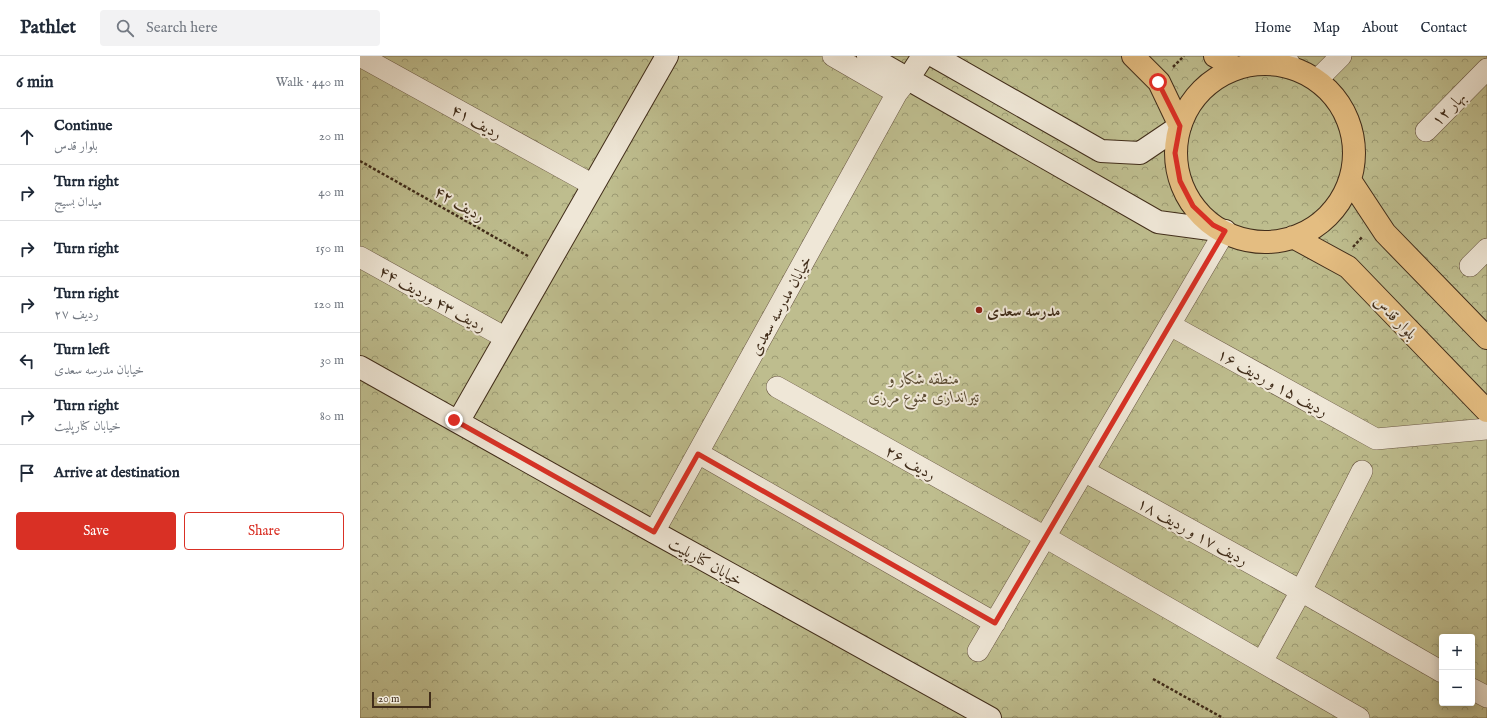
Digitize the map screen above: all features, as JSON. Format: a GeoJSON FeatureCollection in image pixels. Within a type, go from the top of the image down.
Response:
{"type":"FeatureCollection","features":[{"type":"Feature","properties":{"kind":"main road"},"geometry":{"type":"LineString","coordinates":[[1133,56],[1158,82],[1180,126]]}},
{"type":"Feature","properties":{"kind":"main road"},"geometry":{"type":"LineString","coordinates":[[1216,56],[1236,68]]}},
{"type":"Feature","properties":{"kind":"main road"},"geometry":{"type":"LineString","coordinates":[[1289,62],[1317,80],[1337,100],[1350,124],[1355,152],[1350,180],[1338,204],[1318,224],[1293,237],[1266,242],[1238,238],[1213,225],[1193,206],[1180,181],[1175,153],[1180,126],[1192,101],[1212,81],[1236,68],[1289,62]]}},
{"type":"Feature","properties":{"kind":"main road"},"geometry":{"type":"LineString","coordinates":[[1350,180],[1385,233],[1487,338]]}},
{"type":"Feature","properties":{"kind":"main road","name":"بلوار قدس"},"geometry":{"type":"LineString","coordinates":[[1293,237],[1348,267],[1487,411]]}},
{"type":"Feature","properties":{"kind":"street","name":"ردیف ۴۱"},"geometry":{"type":"LineString","coordinates":[[360,56],[593,186]]}},
{"type":"Feature","properties":{"kind":"street"},"geometry":{"type":"LineString","coordinates":[[458,422],[667,56]]}},
{"type":"Feature","properties":{"kind":"street"},"geometry":{"type":"LineString","coordinates":[[833,56],[902,86],[1158,222],[1225,231],[978,651]]}},
{"type":"Feature","properties":{"kind":"street"},"geometry":{"type":"LineString","coordinates":[[868,56],[902,86]]}},
{"type":"Feature","properties":{"kind":"street"},"geometry":{"type":"LineString","coordinates":[[902,86],[923,56]]}},
{"type":"Feature","properties":{"kind":"street"},"geometry":{"type":"LineString","coordinates":[[934,56],[1101,151],[1140,153],[1180,126]]}},
{"type":"Feature","properties":{"kind":"street"},"geometry":{"type":"LineString","coordinates":[[1317,80],[1341,56]]}},
{"type":"Feature","properties":{"kind":"street","name":"بهار ۱۲"},"geometry":{"type":"LineString","coordinates":[[1426,131],[1487,69]]}},
{"type":"Feature","properties":{"kind":"street","name":"خیابان مدرسه سعدی"},"geometry":{"type":"LineString","coordinates":[[654,532],[902,86]]}},
{"type":"Feature","properties":{"kind":"street"},"geometry":{"type":"LineString","coordinates":[[1470,266],[1487,249]]}},
{"type":"Feature","properties":{"kind":"street","name":"ردیف ۴۳ وردیف ۴۴"},"geometry":{"type":"LineString","coordinates":[[360,258],[506,338]]}},
{"type":"Feature","properties":{"kind":"street","name":"ردیف ۱۵ و ردیف ۱۶"},"geometry":{"type":"LineString","coordinates":[[1170,325],[1376,439],[1487,429]]}},
{"type":"Feature","properties":{"kind":"street","name":"خیابان کنارپلیت"},"geometry":{"type":"LineString","coordinates":[[360,367],[990,718]]}},
{"type":"Feature","properties":{"kind":"street","name":"ردیف ۲۶"},"geometry":{"type":"LineString","coordinates":[[778,387],[1045,537],[1360,718]]}},
{"type":"Feature","properties":{"kind":"street"},"geometry":{"type":"LineString","coordinates":[[698,454],[995,623]]}},
{"type":"Feature","properties":{"kind":"street","name":"ردیف ۱۷ و ردیف ۱۸"},"geometry":{"type":"LineString","coordinates":[[1084,470],[1301,591],[1439,670]]}},
{"type":"Feature","properties":{"kind":"street"},"geometry":{"type":"LineString","coordinates":[[1262,662],[1301,591],[1362,470]]}},
{"type":"Feature","properties":{"kind":"street"},"geometry":{"type":"LineString","coordinates":[[1475,691],[1487,697]]}},
{"type":"Feature","properties":{"kind":"path","name":"ردیف ۴۲"},"geometry":{"type":"LineString","coordinates":[[360,161],[547,267]]}},
{"type":"Feature","properties":{"kind":"path"},"geometry":{"type":"LineString","coordinates":[[1339,262],[1377,221]]}},
{"type":"Feature","properties":{"kind":"path"},"geometry":{"type":"LineString","coordinates":[[1153,679],[1223,718]]}},
{"type":"Feature","properties":{"kind":"green space","name":"منطقه شکار و تیراندازی ممنوع مرزی"},"geometry":{"type":"Polygon","coordinates":[[[360,56],[1487,56],[1487,718],[360,718],[360,56]]]}},
{"type":"Feature","properties":{"kind":"place","name":"مدرسه سعدی"},"geometry":{"type":"Point","coordinates":[979,310]}},
{"type":"Feature","properties":{"kind":"route"},"geometry":{"type":"LineString","coordinates":[[454,420],[654,532],[698,454],[995,623],[1225,231],[1213,225],[1193,206],[1180,181],[1175,153],[1180,126],[1158,82]]}}]}
